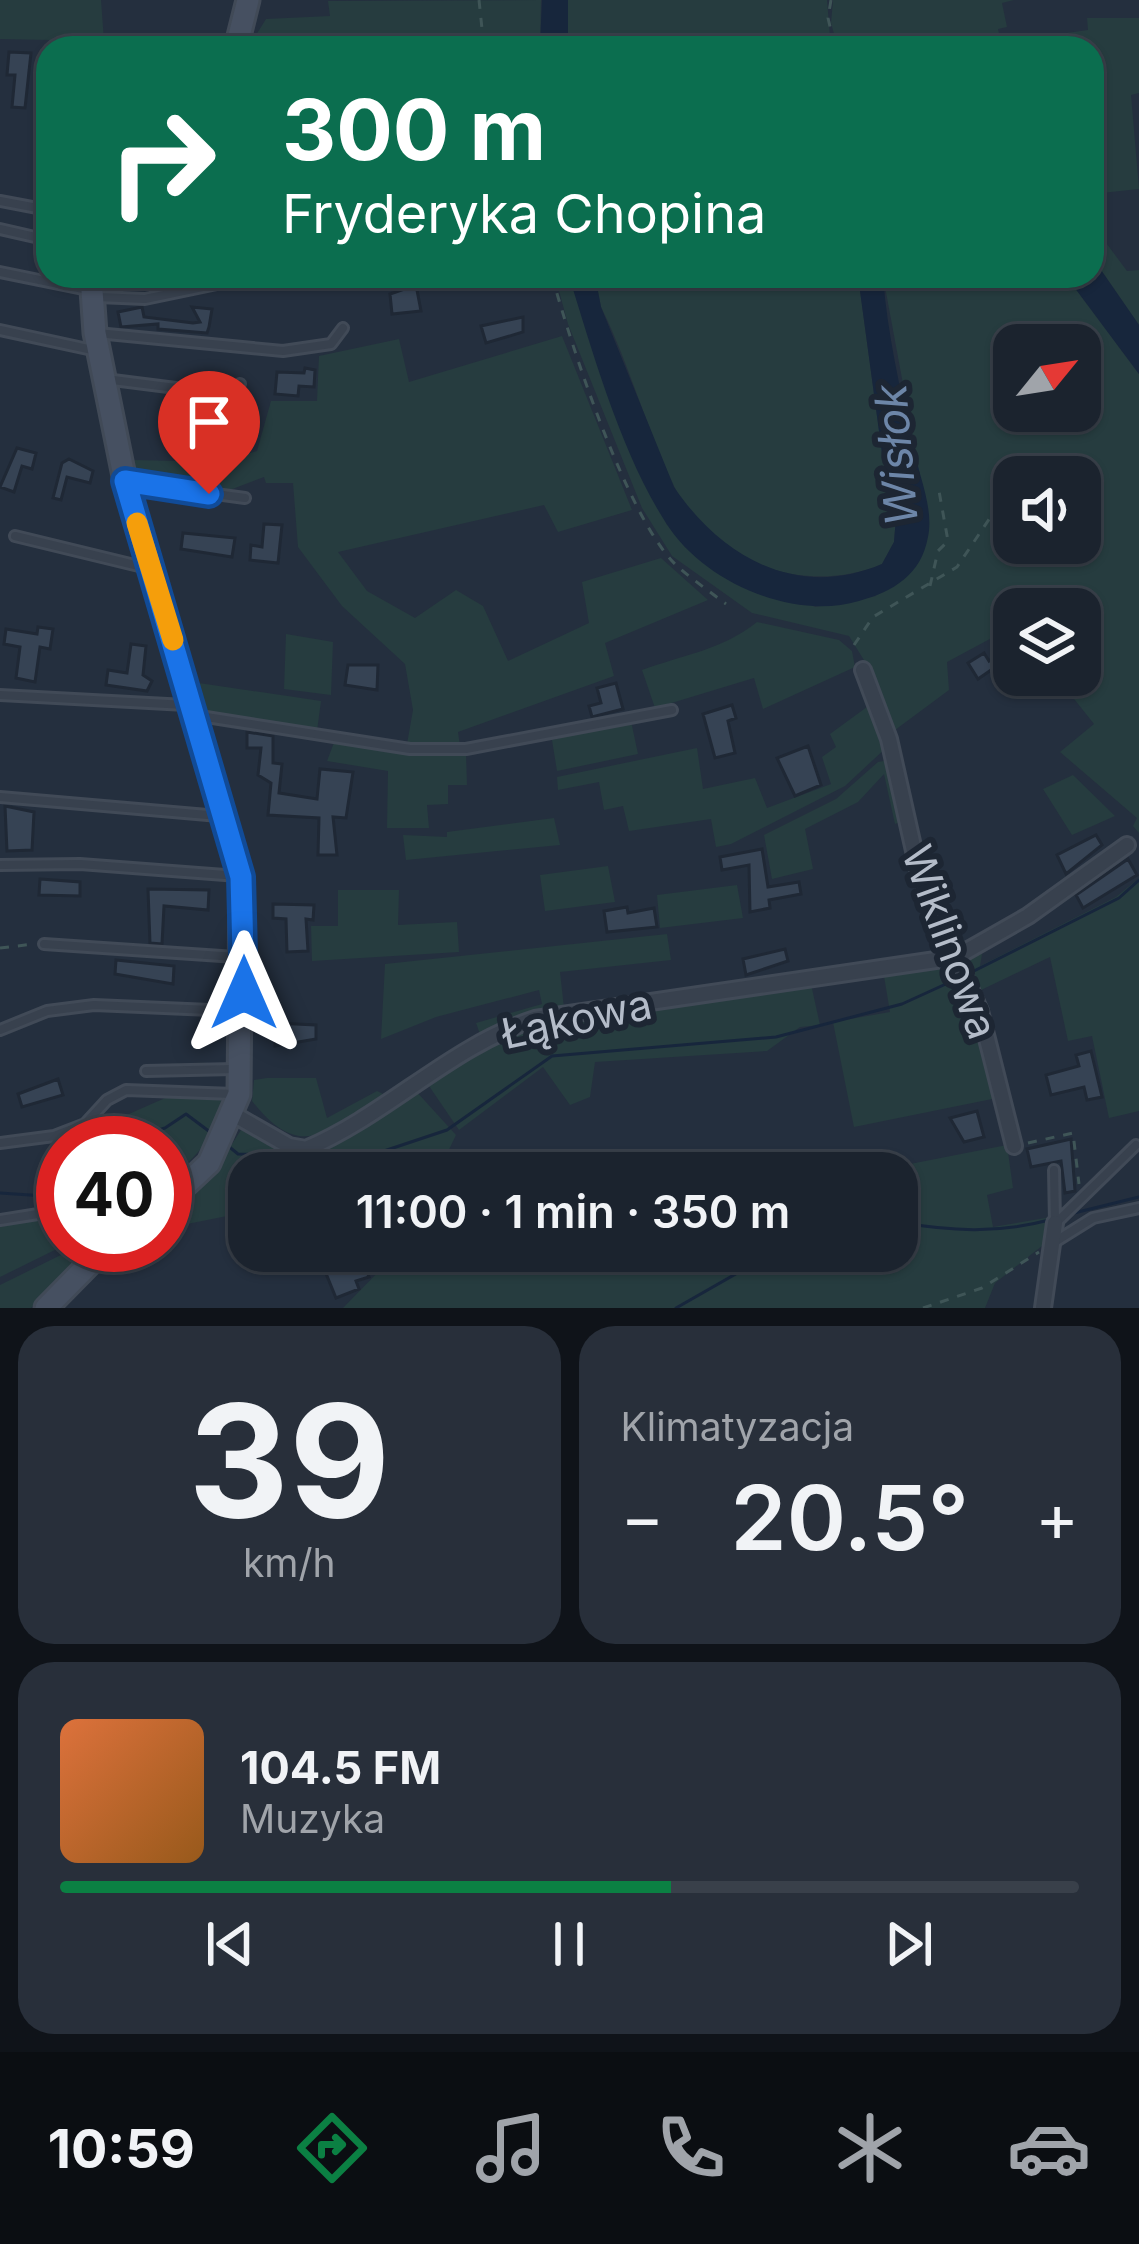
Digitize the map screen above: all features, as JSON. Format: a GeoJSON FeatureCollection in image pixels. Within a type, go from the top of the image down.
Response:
{"type":"FeatureCollection","features":[{"type":"Feature","properties":{"kind":"street"},"geometry":{"type":"LineString","coordinates":[[239,36],[248,0]]}},
{"type":"Feature","properties":{"kind":"street"},"geometry":{"type":"LineString","coordinates":[[90,288],[125,481],[241,877],[242,1070],[236,1104],[221,1143],[192,1181]]}},
{"type":"Feature","properties":{"kind":"street","name":"Wiklinowa"},"geometry":{"type":"LineString","coordinates":[[863,670],[890,740],[913,856],[962,967],[1014,1146]]}},
{"type":"Feature","properties":{"kind":"street"},"geometry":{"type":"LineString","coordinates":[[962,967],[1127,845]]}},
{"type":"Feature","properties":{"kind":"street","name":"Łąkowa"},"geometry":{"type":"LineString","coordinates":[[236,1104],[289,1147],[306,1149],[419,1084],[487,1034],[535,1018],[962,967]]}},
{"type":"Feature","properties":{"kind":"street"},"geometry":{"type":"LineString","coordinates":[[1042,1308],[1055,1223]]}},
{"type":"Feature","properties":{"kind":"street"},"geometry":{"type":"LineString","coordinates":[[46,1308],[81,1272]]}},
{"type":"Feature","properties":{"kind":"lane"},"geometry":{"type":"LineString","coordinates":[[0,201],[36,208]]}},
{"type":"Feature","properties":{"kind":"lane"},"geometry":{"type":"LineString","coordinates":[[0,229],[36,237]]}},
{"type":"Feature","properties":{"kind":"lane"},"geometry":{"type":"LineString","coordinates":[[0,272],[36,278]]}},
{"type":"Feature","properties":{"kind":"lane"},"geometry":{"type":"LineString","coordinates":[[95,288],[145,299],[198,288]]}},
{"type":"Feature","properties":{"kind":"lane"},"geometry":{"type":"LineString","coordinates":[[0,330],[97,342],[283,351],[332,344],[343,328]]}},
{"type":"Feature","properties":{"kind":"lane"},"geometry":{"type":"LineString","coordinates":[[104,379],[231,394],[240,384]]}},
{"type":"Feature","properties":{"kind":"lane"},"geometry":{"type":"LineString","coordinates":[[125,481],[245,498]]}},
{"type":"Feature","properties":{"kind":"lane"},"geometry":{"type":"LineString","coordinates":[[15,536],[150,568]]}},
{"type":"Feature","properties":{"kind":"lane"},"geometry":{"type":"LineString","coordinates":[[0,695],[195,710],[410,749],[466,749],[672,710]]}},
{"type":"Feature","properties":{"kind":"lane"},"geometry":{"type":"LineString","coordinates":[[0,796],[226,818]]}},
{"type":"Feature","properties":{"kind":"lane"},"geometry":{"type":"LineString","coordinates":[[0,865],[42,862],[241,877]]}},
{"type":"Feature","properties":{"kind":"lane"},"geometry":{"type":"LineString","coordinates":[[44,944],[244,958]]}},
{"type":"Feature","properties":{"kind":"lane"},"geometry":{"type":"LineString","coordinates":[[0,1030],[47,1011],[94,1005],[244,1011]]}},
{"type":"Feature","properties":{"kind":"lane"},"geometry":{"type":"LineString","coordinates":[[146,1072],[242,1070]]}},
{"type":"Feature","properties":{"kind":"lane"},"geometry":{"type":"LineString","coordinates":[[0,1143],[54,1136],[85,1124],[106,1100],[126,1090],[236,1104]]}},
{"type":"Feature","properties":{"kind":"lane"},"geometry":{"type":"LineString","coordinates":[[1055,1223],[1136,1145]]}},
{"type":"Feature","properties":{"kind":"lane"},"geometry":{"type":"LineString","coordinates":[[1054,1170],[1055,1223]]}},
{"type":"Feature","properties":{"kind":"lane"},"geometry":{"type":"LineString","coordinates":[[1050,1245],[1093,1218],[1139,1208]]}},
{"type":"Feature","properties":{"kind":"lane"},"geometry":{"type":"LineString","coordinates":[[0,1220],[36,1214]]}},
{"type":"Feature","properties":{"kind":"path"},"geometry":{"type":"LineString","coordinates":[[478,0],[482,36]]}},
{"type":"Feature","properties":{"kind":"path"},"geometry":{"type":"LineString","coordinates":[[830,0],[833,36]]}},
{"type":"Feature","properties":{"kind":"path"},"geometry":{"type":"LineString","coordinates":[[554,288],[571,345],[644,521],[673,562],[725,604]]}},
{"type":"Feature","properties":{"kind":"path"},"geometry":{"type":"LineString","coordinates":[[930,588],[938,551],[948,541],[939,490]]}},
{"type":"Feature","properties":{"kind":"path"},"geometry":{"type":"LineString","coordinates":[[854,645],[873,617],[930,588],[957,567],[993,513]]}},
{"type":"Feature","properties":{"kind":"path"},"geometry":{"type":"LineString","coordinates":[[0,948],[44,944]]}},
{"type":"Feature","properties":{"kind":"path"},"geometry":{"type":"LineString","coordinates":[[1014,1146],[1073,1133],[1081,1176],[1070,1209]]}},
{"type":"Feature","properties":{"kind":"path"},"geometry":{"type":"LineString","coordinates":[[923,1308],[982,1288],[1050,1245]]}},
{"type":"Feature","properties":{"kind":"green space"},"geometry":{"type":"Polygon","coordinates":[[[0,0],[101,0],[104,36],[0,39],[0,0]]]}},
{"type":"Feature","properties":{"kind":"green space"},"geometry":{"type":"Polygon","coordinates":[[[541,0],[540,36],[255,36],[266,19],[330,16],[328,1],[541,0]]]}},
{"type":"Feature","properties":{"kind":"green space"},"geometry":{"type":"Polygon","coordinates":[[[568,0],[827,0],[830,36],[568,36],[568,0]]]}},
{"type":"Feature","properties":{"kind":"green space"},"geometry":{"type":"Polygon","coordinates":[[[833,0],[1014,0],[1002,3],[1007,27],[998,29],[1000,36],[835,36],[833,0]]]}},
{"type":"Feature","properties":{"kind":"green space"},"geometry":{"type":"Polygon","coordinates":[[[1087,18],[1139,18],[1139,93],[1131,95],[1139,189],[1104,193],[1104,36],[1044,36],[1088,30],[1087,18]]]}},
{"type":"Feature","properties":{"kind":"green space"},"geometry":{"type":"Polygon","coordinates":[[[1104,240],[1127,271],[1139,270],[1139,325],[1104,274],[1104,240]]]}},
{"type":"Feature","properties":{"kind":"green space"},"geometry":{"type":"Polygon","coordinates":[[[558,288],[573,288],[599,368],[667,525],[815,607],[876,596],[923,492],[885,288],[1075,288],[1139,374],[1139,833],[1133,826],[1137,818],[1060,752],[1094,724],[1072,696],[1101,696],[1101,588],[993,588],[993,637],[947,662],[949,690],[891,733],[867,665],[849,636],[752,613],[672,556],[642,508],[568,324],[558,288]]]}},
{"type":"Feature","properties":{"kind":"green space"},"geometry":{"type":"Polygon","coordinates":[[[597,288],[860,288],[882,453],[898,493],[894,542],[882,564],[853,573],[793,574],[737,554],[712,536],[675,488],[597,288]]]}},
{"type":"Feature","properties":{"kind":"green space"},"geometry":{"type":"Polygon","coordinates":[[[562,336],[632,510],[558,532],[544,505],[338,552],[367,591],[415,618],[456,590],[483,606],[508,661],[589,623],[582,582],[661,558],[708,600],[605,643],[614,676],[458,732],[460,746],[407,744],[413,710],[405,664],[342,606],[298,547],[293,483],[266,483],[264,477],[222,493],[133,477],[130,451],[133,460],[220,462],[257,451],[271,401],[317,401],[319,356],[399,339],[409,382],[562,336]]]}},
{"type":"Feature","properties":{"kind":"green space"},"geometry":{"type":"Polygon","coordinates":[[[757,622],[839,640],[852,651],[855,667],[763,709],[754,678],[655,708],[642,670],[716,646],[757,622]]]}},
{"type":"Feature","properties":{"kind":"green space"},"geometry":{"type":"Polygon","coordinates":[[[286,634],[333,642],[331,695],[284,689],[286,634]]]}},
{"type":"Feature","properties":{"kind":"green space"},"geometry":{"type":"Polygon","coordinates":[[[199,683],[321,701],[317,731],[206,713],[199,683]]]}},
{"type":"Feature","properties":{"kind":"green space"},"geometry":{"type":"Polygon","coordinates":[[[871,704],[888,746],[845,786],[731,844],[716,847],[711,819],[629,831],[623,806],[604,810],[599,782],[558,790],[557,777],[697,748],[703,789],[755,778],[767,808],[831,784],[822,757],[836,747],[830,734],[871,704]]]}},
{"type":"Feature","properties":{"kind":"green space"},"geometry":{"type":"Polygon","coordinates":[[[631,721],[638,754],[557,771],[552,740],[631,721]]]}},
{"type":"Feature","properties":{"kind":"green space"},"geometry":{"type":"Polygon","coordinates":[[[335,740],[466,754],[467,785],[448,785],[448,804],[427,805],[429,828],[387,828],[388,771],[327,761],[335,740]]]}},
{"type":"Feature","properties":{"kind":"green space"},"geometry":{"type":"Polygon","coordinates":[[[890,760],[902,821],[895,824],[884,774],[858,802],[805,829],[813,869],[772,879],[764,835],[836,799],[878,762],[890,760]]]}},
{"type":"Feature","properties":{"kind":"green space"},"geometry":{"type":"Polygon","coordinates":[[[1073,775],[1115,816],[1072,835],[1043,789],[1073,775]]]}},
{"type":"Feature","properties":{"kind":"green space"},"geometry":{"type":"Polygon","coordinates":[[[554,818],[560,845],[406,860],[403,835],[447,837],[447,832],[554,818]]]}},
{"type":"Feature","properties":{"kind":"green space"},"geometry":{"type":"Polygon","coordinates":[[[608,866],[615,902],[545,911],[540,875],[608,866]]]}},
{"type":"Feature","properties":{"kind":"green space"},"geometry":{"type":"Polygon","coordinates":[[[1139,878],[1139,1111],[1109,1118],[1092,1036],[1068,1041],[1050,957],[979,991],[965,959],[983,948],[980,966],[1116,897],[1139,878]]]}},
{"type":"Feature","properties":{"kind":"green space"},"geometry":{"type":"Polygon","coordinates":[[[737,885],[743,918],[660,928],[657,895],[737,885]]]}},
{"type":"Feature","properties":{"kind":"green space"},"geometry":{"type":"Polygon","coordinates":[[[338,890],[399,890],[398,925],[457,922],[459,952],[312,961],[311,926],[338,926],[338,890]]]}},
{"type":"Feature","properties":{"kind":"green space"},"geometry":{"type":"Polygon","coordinates":[[[667,934],[671,960],[560,972],[564,1008],[528,1014],[480,1034],[476,1023],[542,1004],[539,990],[436,1017],[381,1039],[385,964],[667,934]]]}},
{"type":"Feature","properties":{"kind":"green space"},"geometry":{"type":"Polygon","coordinates":[[[951,962],[968,995],[963,1012],[979,1021],[997,1098],[854,1127],[833,1022],[890,1012],[884,976],[951,962]]]}},
{"type":"Feature","properties":{"kind":"green space"},"geometry":{"type":"Polygon","coordinates":[[[811,984],[820,1025],[800,1027],[767,1051],[595,1062],[590,1097],[570,1105],[543,1067],[459,1130],[427,1083],[486,1042],[550,1021],[720,1001],[811,984]]]}},
{"type":"Feature","properties":{"kind":"green space"},"geometry":{"type":"Polygon","coordinates":[[[316,1078],[327,1118],[377,1091],[385,1095],[331,1129],[301,1136],[270,1121],[252,1101],[254,1080],[316,1078]]]}},
{"type":"Feature","properties":{"kind":"green space"},"geometry":{"type":"Polygon","coordinates":[[[415,1090],[456,1135],[448,1152],[303,1152],[415,1090]]]}},
{"type":"Feature","properties":{"kind":"green space"},"geometry":{"type":"Polygon","coordinates":[[[172,1095],[227,1095],[209,1140],[192,1159],[192,1116],[124,1116],[172,1095]]]}},
{"type":"Feature","properties":{"kind":"green space"},"geometry":{"type":"Polygon","coordinates":[[[241,1130],[298,1152],[228,1152],[228,1217],[192,1223],[192,1190],[218,1166],[241,1130]]]}},
{"type":"Feature","properties":{"kind":"green space"},"geometry":{"type":"Polygon","coordinates":[[[1007,1145],[1013,1188],[987,1195],[993,1227],[1051,1217],[1047,1242],[995,1283],[985,1308],[343,1308],[378,1272],[918,1272],[918,1162],[1007,1145]]]}},
{"type":"Feature","properties":{"kind":"green space"},"geometry":{"type":"Polygon","coordinates":[[[36,1218],[36,1259],[0,1277],[0,1227],[36,1218]]]}},
{"type":"Feature","properties":{"kind":"green space"},"geometry":{"type":"Polygon","coordinates":[[[36,1267],[36,1272],[65,1272],[31,1308],[0,1308],[0,1285],[36,1267]]]}},
{"type":"Feature","properties":{"kind":"water"},"geometry":{"type":"Polygon","coordinates":[[[542,0],[568,0],[568,36],[540,36],[542,0]]]}},
{"type":"Feature","properties":{"kind":"water"},"geometry":{"type":"Polygon","coordinates":[[[1104,274],[1139,325],[1139,374],[1075,288],[1104,288],[1104,274]]]}},
{"type":"Feature","properties":{"kind":"water","name":"Wisłok"},"geometry":{"type":"Polygon","coordinates":[[[573,288],[597,288],[674,487],[715,534],[764,566],[792,574],[851,574],[882,564],[894,542],[898,493],[882,453],[860,288],[884,288],[895,362],[929,515],[928,537],[919,562],[894,586],[833,606],[779,601],[726,579],[702,563],[666,523],[610,403],[573,288]]]}},
{"type":"Feature","properties":{"kind":"building"},"geometry":{"type":"Polygon","coordinates":[[[9,52],[31,53],[25,108],[12,107],[15,75],[7,75],[9,52]]]}},
{"type":"Feature","properties":{"kind":"building"},"geometry":{"type":"Polygon","coordinates":[[[417,288],[421,311],[392,314],[390,294],[417,288]]]}},
{"type":"Feature","properties":{"kind":"building"},"geometry":{"type":"Polygon","coordinates":[[[142,307],[144,317],[193,323],[200,322],[192,307],[212,309],[207,333],[158,329],[158,324],[121,327],[118,312],[142,307]]]}},
{"type":"Feature","properties":{"kind":"building"},"geometry":{"type":"Polygon","coordinates":[[[523,317],[523,332],[486,343],[481,326],[523,317]]]}},
{"type":"Feature","properties":{"kind":"building"},"geometry":{"type":"Polygon","coordinates":[[[305,368],[315,370],[314,387],[299,386],[298,396],[275,394],[277,372],[304,373],[305,368]]]}},
{"type":"Feature","properties":{"kind":"building"},"geometry":{"type":"Polygon","coordinates":[[[207,426],[252,431],[250,447],[204,442],[207,426]]]}},
{"type":"Feature","properties":{"kind":"building"},"geometry":{"type":"Polygon","coordinates":[[[17,448],[36,453],[32,469],[22,466],[14,492],[0,487],[17,448]]]}},
{"type":"Feature","properties":{"kind":"building"},"geometry":{"type":"Polygon","coordinates":[[[69,459],[93,471],[90,483],[67,477],[61,500],[53,498],[62,463],[69,459]]]}},
{"type":"Feature","properties":{"kind":"building"},"geometry":{"type":"Polygon","coordinates":[[[264,524],[282,525],[278,563],[250,560],[251,545],[262,547],[264,524]]]}},
{"type":"Feature","properties":{"kind":"building"},"geometry":{"type":"Polygon","coordinates":[[[183,533],[235,538],[232,557],[181,549],[183,533]]]}},
{"type":"Feature","properties":{"kind":"building"},"geometry":{"type":"Polygon","coordinates":[[[38,627],[53,629],[50,649],[40,647],[35,682],[16,678],[20,647],[4,644],[6,629],[37,634],[38,627]]]}},
{"type":"Feature","properties":{"kind":"building"},"geometry":{"type":"Polygon","coordinates":[[[131,644],[146,646],[143,675],[152,681],[147,691],[106,685],[108,670],[127,673],[131,644]]]}},
{"type":"Feature","properties":{"kind":"building"},"geometry":{"type":"Polygon","coordinates":[[[984,653],[989,661],[993,658],[993,669],[978,679],[968,663],[984,653]]]}},
{"type":"Feature","properties":{"kind":"building"},"geometry":{"type":"Polygon","coordinates":[[[348,665],[378,665],[377,690],[345,685],[348,665]]]}},
{"type":"Feature","properties":{"kind":"building"},"geometry":{"type":"Polygon","coordinates":[[[616,683],[623,709],[592,717],[589,706],[601,703],[597,688],[616,683]]]}},
{"type":"Feature","properties":{"kind":"building"},"geometry":{"type":"Polygon","coordinates":[[[732,705],[736,718],[728,721],[735,753],[715,758],[703,714],[732,705]]]}},
{"type":"Feature","properties":{"kind":"building"},"geometry":{"type":"Polygon","coordinates":[[[247,732],[273,736],[273,763],[282,764],[279,793],[317,799],[320,769],[353,772],[346,818],[333,817],[337,855],[318,855],[319,818],[268,815],[271,783],[258,775],[261,748],[247,748],[247,732]]]}},
{"type":"Feature","properties":{"kind":"building"},"geometry":{"type":"Polygon","coordinates":[[[808,746],[821,785],[795,796],[777,758],[808,746]]]}},
{"type":"Feature","properties":{"kind":"building"},"geometry":{"type":"Polygon","coordinates":[[[5,806],[34,812],[32,850],[7,851],[5,806]]]}},
{"type":"Feature","properties":{"kind":"building"},"geometry":{"type":"Polygon","coordinates":[[[1096,835],[1102,845],[1066,874],[1057,855],[1096,835]]]}},
{"type":"Feature","properties":{"kind":"building"},"geometry":{"type":"Polygon","coordinates":[[[762,849],[768,887],[799,882],[801,894],[769,900],[770,908],[750,912],[749,865],[722,870],[720,857],[762,849]]]}},
{"type":"Feature","properties":{"kind":"building"},"geometry":{"type":"Polygon","coordinates":[[[1128,859],[1137,875],[1083,908],[1076,895],[1128,859]]]}},
{"type":"Feature","properties":{"kind":"building"},"geometry":{"type":"Polygon","coordinates":[[[40,879],[80,882],[80,896],[39,895],[40,879]]]}},
{"type":"Feature","properties":{"kind":"building"},"geometry":{"type":"Polygon","coordinates":[[[148,889],[209,890],[208,910],[164,906],[162,944],[150,943],[148,889]]]}},
{"type":"Feature","properties":{"kind":"building"},"geometry":{"type":"Polygon","coordinates":[[[273,904],[314,905],[313,920],[306,919],[308,951],[287,952],[286,919],[273,918],[273,904]]]}},
{"type":"Feature","properties":{"kind":"building"},"geometry":{"type":"Polygon","coordinates":[[[627,907],[628,913],[654,908],[657,927],[607,932],[604,911],[627,907]]]}},
{"type":"Feature","properties":{"kind":"building"},"geometry":{"type":"Polygon","coordinates":[[[785,949],[788,961],[746,975],[743,959],[785,949]]]}},
{"type":"Feature","properties":{"kind":"building"},"geometry":{"type":"Polygon","coordinates":[[[116,960],[174,966],[173,984],[115,974],[116,960]]]}},
{"type":"Feature","properties":{"kind":"building"},"geometry":{"type":"Polygon","coordinates":[[[275,1023],[316,1025],[316,1039],[275,1046],[275,1023]]]}},
{"type":"Feature","properties":{"kind":"building"},"geometry":{"type":"Polygon","coordinates":[[[1091,1051],[1102,1097],[1087,1100],[1084,1087],[1051,1095],[1046,1075],[1079,1066],[1076,1055],[1091,1051]]]}},
{"type":"Feature","properties":{"kind":"building"},"geometry":{"type":"Polygon","coordinates":[[[58,1079],[63,1095],[22,1107],[18,1094],[58,1079]]]}},
{"type":"Feature","properties":{"kind":"building"},"geometry":{"type":"Polygon","coordinates":[[[977,1111],[984,1137],[964,1142],[950,1118],[977,1111]]]}},
{"type":"Feature","properties":{"kind":"building"},"geometry":{"type":"Polygon","coordinates":[[[1071,1139],[1075,1191],[1065,1193],[1061,1161],[1031,1167],[1027,1149],[1071,1139]]]}},
{"type":"Feature","properties":{"kind":"building"},"geometry":{"type":"Polygon","coordinates":[[[325,1272],[367,1272],[369,1277],[356,1281],[359,1289],[336,1298],[325,1272]]]}},
{"type":"Feature","properties":{"kind":"waterway"},"geometry":{"type":"LineString","coordinates":[[968,974],[1119,898],[1139,880]]}},
{"type":"Feature","properties":{"kind":"waterway"},"geometry":{"type":"LineString","coordinates":[[227,1145],[238,1154],[345,1164],[447,1130],[552,1056],[776,1037],[902,1004],[959,978]]}},
{"type":"Feature","properties":{"kind":"waterway"},"geometry":{"type":"LineString","coordinates":[[183,1116],[189,1116]]}},
{"type":"Feature","properties":{"kind":"waterway"},"geometry":{"type":"LineString","coordinates":[[192,1118],[210,1132]]}},
{"type":"Feature","properties":{"kind":"waterway"},"geometry":{"type":"LineString","coordinates":[[0,1193],[36,1195]]}},
{"type":"Feature","properties":{"kind":"waterway"},"geometry":{"type":"LineString","coordinates":[[1070,1214],[1139,1197]]}},
{"type":"Feature","properties":{"kind":"waterway"},"geometry":{"type":"LineString","coordinates":[[918,1225],[973,1230],[1049,1220]]}},
{"type":"Feature","properties":{"kind":"waterway"},"geometry":{"type":"LineString","coordinates":[[676,1308],[739,1272]]}},
{"type":"Feature","properties":{"kind":"slow traffic"},"geometry":{"type":"LineString","coordinates":[[137,523],[173,640]]}},
{"type":"Feature","properties":{"kind":"route"},"geometry":{"type":"LineString","coordinates":[[209,494],[125,481],[241,877],[244,993]]}}]}
